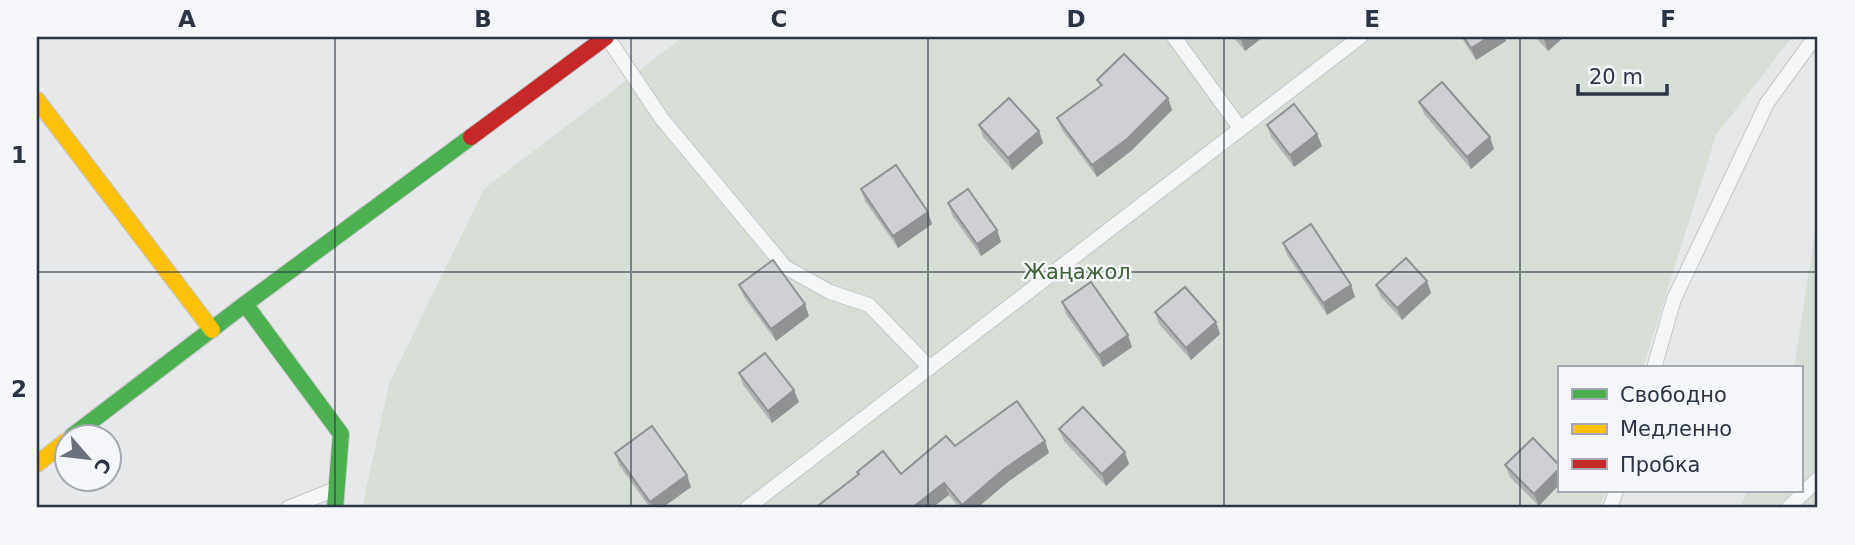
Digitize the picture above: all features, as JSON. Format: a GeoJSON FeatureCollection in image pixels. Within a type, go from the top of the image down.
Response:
{"type":"FeatureCollection","features":[{"type":"Feature","properties":{"kind":"street"},"geometry":{"type":"LineString","coordinates":[[90,422],[606,37]]}},
{"type":"Feature","properties":{"kind":"street"},"geometry":{"type":"LineString","coordinates":[[37,100],[212,330]]}},
{"type":"Feature","properties":{"kind":"street"},"geometry":{"type":"LineString","coordinates":[[245,304],[341,434],[335,508]]}},
{"type":"Feature","properties":{"kind":"street"},"geometry":{"type":"LineString","coordinates":[[37,464],[52,452]]}},
{"type":"Feature","properties":{"kind":"lane"},"geometry":{"type":"LineString","coordinates":[[606,37],[662,119],[785,267],[830,292],[869,305],[930,368]]}},
{"type":"Feature","properties":{"kind":"lane"},"geometry":{"type":"LineString","coordinates":[[1174,37],[1240,128]]}},
{"type":"Feature","properties":{"kind":"lane"},"geometry":{"type":"LineString","coordinates":[[747,508],[1360,37]]}},
{"type":"Feature","properties":{"kind":"lane"},"geometry":{"type":"LineString","coordinates":[[1655,366],[1674,299],[1767,103],[1815,37]]}},
{"type":"Feature","properties":{"kind":"lane"},"geometry":{"type":"LineString","coordinates":[[1788,508],[1818,479]]}},
{"type":"Feature","properties":{"kind":"lane"},"geometry":{"type":"LineString","coordinates":[[288,508],[337,488]]}},
{"type":"Feature","properties":{"kind":"green space","name":"Жаңажол"},"geometry":{"type":"Polygon","coordinates":[[[683,37],[1792,37],[1716,135],[1644,366],[1558,366],[1558,492],[1605,492],[1600,508],[362,508],[389,384],[484,189],[683,37]]]}},
{"type":"Feature","properties":{"kind":"green space"},"geometry":{"type":"Polygon","coordinates":[[[1818,213],[1818,508],[1740,508],[1747,492],[1802,492],[1802,366],[1794,366],[1818,213]]]}},
{"type":"Feature","properties":{"kind":"building"},"geometry":{"type":"Polygon","coordinates":[[[1464,37],[1489,37],[1471,48],[1464,37]]]}},
{"type":"Feature","properties":{"kind":"building"},"geometry":{"type":"Polygon","coordinates":[[[1124,54],[1168,98],[1127,139],[1092,165],[1057,118],[1102,85],[1097,80],[1124,54]]]}},
{"type":"Feature","properties":{"kind":"building"},"geometry":{"type":"Polygon","coordinates":[[[1442,82],[1490,137],[1467,157],[1419,102],[1442,82]]]}},
{"type":"Feature","properties":{"kind":"building"},"geometry":{"type":"Polygon","coordinates":[[[1009,98],[1039,131],[1008,158],[979,125],[1009,98]]]}},
{"type":"Feature","properties":{"kind":"building"},"geometry":{"type":"Polygon","coordinates":[[[1294,104],[1317,134],[1290,155],[1267,125],[1294,104]]]}},
{"type":"Feature","properties":{"kind":"building"},"geometry":{"type":"Polygon","coordinates":[[[896,165],[928,212],[893,236],[861,189],[896,165]]]}},
{"type":"Feature","properties":{"kind":"building"},"geometry":{"type":"Polygon","coordinates":[[[968,189],[997,230],[977,244],[948,203],[968,189]]]}},
{"type":"Feature","properties":{"kind":"building"},"geometry":{"type":"Polygon","coordinates":[[[1311,224],[1351,285],[1323,303],[1283,243],[1311,224]]]}},
{"type":"Feature","properties":{"kind":"building"},"geometry":{"type":"Polygon","coordinates":[[[1406,258],[1427,281],[1397,308],[1376,285],[1406,258]]]}},
{"type":"Feature","properties":{"kind":"building"},"geometry":{"type":"Polygon","coordinates":[[[773,260],[805,304],[771,329],[739,285],[773,260]]]}},
{"type":"Feature","properties":{"kind":"building"},"geometry":{"type":"Polygon","coordinates":[[[1091,282],[1128,335],[1099,355],[1062,302],[1091,282]]]}},
{"type":"Feature","properties":{"kind":"building"},"geometry":{"type":"Polygon","coordinates":[[[1185,287],[1216,322],[1186,348],[1155,312],[1185,287]]]}},
{"type":"Feature","properties":{"kind":"building"},"geometry":{"type":"Polygon","coordinates":[[[765,353],[794,390],[768,411],[739,373],[765,353]]]}},
{"type":"Feature","properties":{"kind":"building"},"geometry":{"type":"Polygon","coordinates":[[[1017,401],[1045,441],[1004,469],[962,505],[944,483],[912,508],[815,508],[859,474],[857,472],[883,451],[901,474],[946,436],[955,446],[1017,401]]]}},
{"type":"Feature","properties":{"kind":"building"},"geometry":{"type":"Polygon","coordinates":[[[1083,407],[1125,452],[1102,474],[1059,429],[1083,407]]]}},
{"type":"Feature","properties":{"kind":"building"},"geometry":{"type":"Polygon","coordinates":[[[652,426],[687,475],[650,502],[615,453],[652,426]]]}},
{"type":"Feature","properties":{"kind":"building"},"geometry":{"type":"Polygon","coordinates":[[[1533,438],[1558,464],[1558,470],[1534,494],[1505,465],[1533,438]]]}},
{"type":"Feature","properties":{"kind":"traffic: fast"},"geometry":{"type":"LineString","coordinates":[[90,422],[471,137]]}},
{"type":"Feature","properties":{"kind":"traffic: fast"},"geometry":{"type":"LineString","coordinates":[[245,304],[341,434],[335,508]]}},
{"type":"Feature","properties":{"kind":"traffic: slow"},"geometry":{"type":"LineString","coordinates":[[37,100],[212,330]]}},
{"type":"Feature","properties":{"kind":"traffic: slow"},"geometry":{"type":"LineString","coordinates":[[37,464],[52,452]]}},
{"type":"Feature","properties":{"kind":"traffic: jam"},"geometry":{"type":"LineString","coordinates":[[471,137],[606,37]]}}]}
